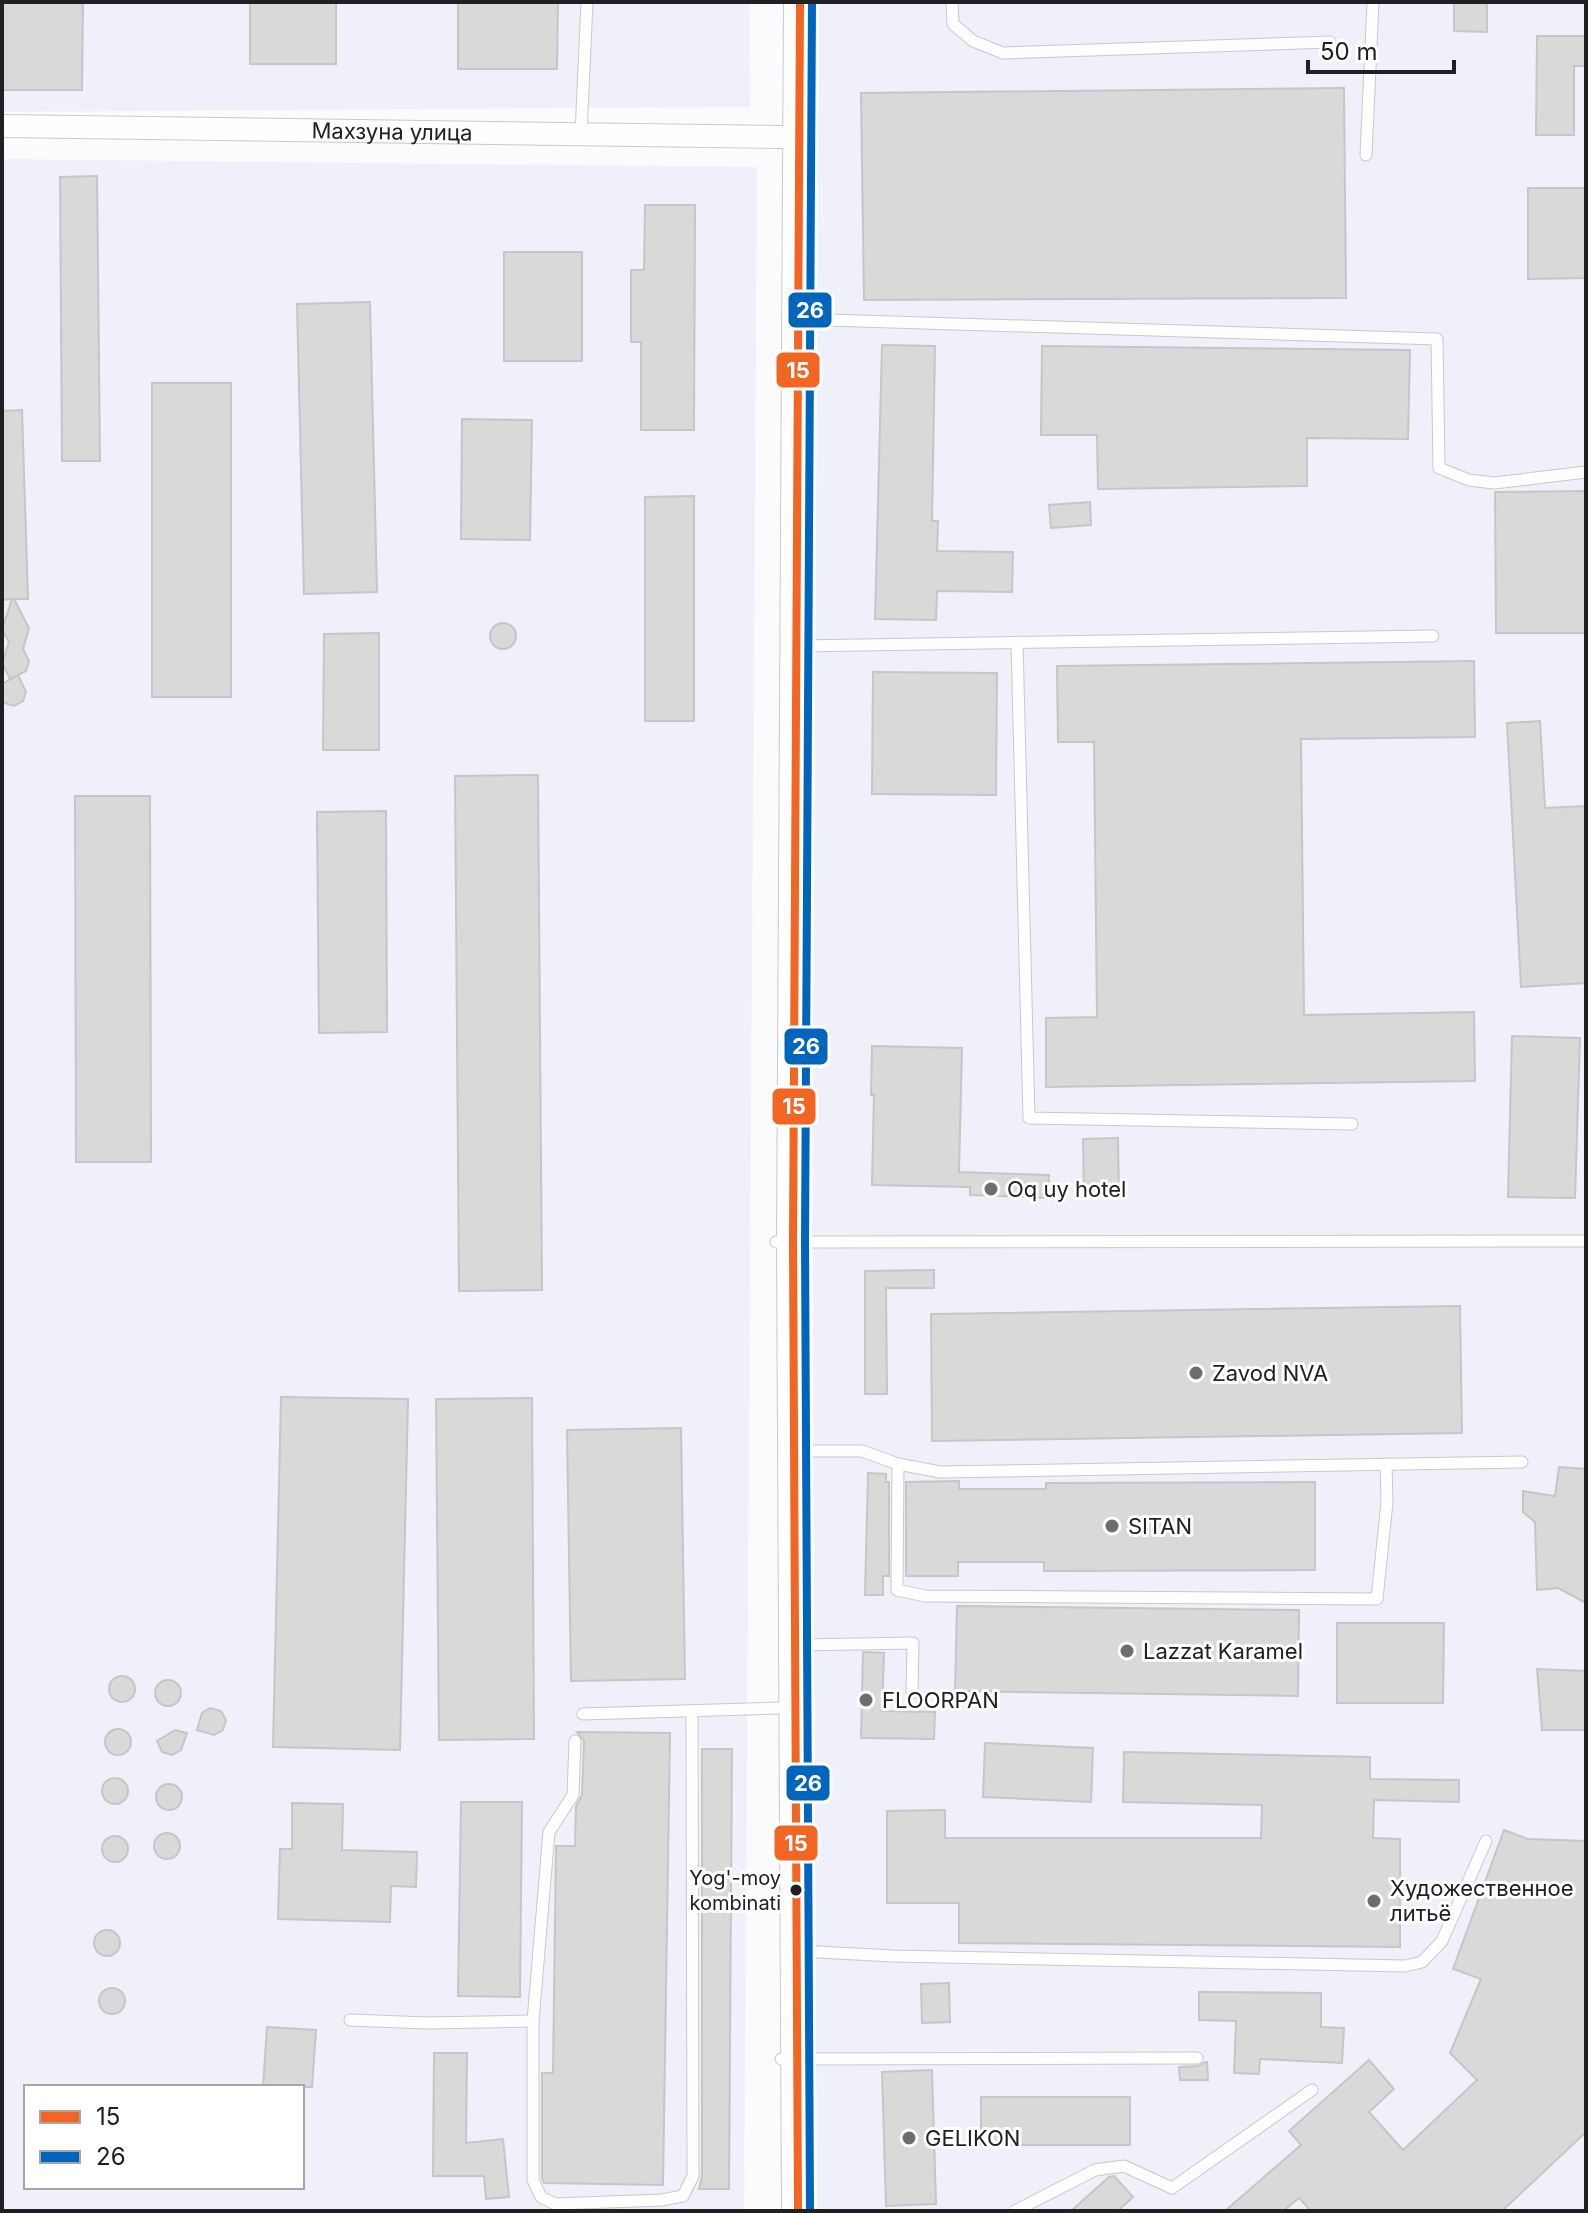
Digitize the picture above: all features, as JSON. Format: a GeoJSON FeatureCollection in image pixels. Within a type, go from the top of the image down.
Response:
{"type":"FeatureCollection","features":[{"type":"Feature","properties":{"kind":"main road"},"geometry":{"type":"LineString","coordinates":[[780,2211],[798,1950],[795,1451],[785,1242],[797,646],[799,322],[783,2]]}},
{"type":"Feature","properties":{"kind":"main road"},"geometry":{"type":"LineString","coordinates":[[798,2211],[779,1708],[792,137],[800,2]]}},
{"type":"Feature","properties":{"kind":"street","name":"Махзуна улица"},"geometry":{"type":"LineString","coordinates":[[2,126],[792,137]]}},
{"type":"Feature","properties":{"kind":"lane"},"geometry":{"type":"LineString","coordinates":[[581,134],[587,2]]}},
{"type":"Feature","properties":{"kind":"lane"},"geometry":{"type":"LineString","coordinates":[[952,2],[953,24],[973,41],[1003,53],[1330,42]]}},
{"type":"Feature","properties":{"kind":"lane"},"geometry":{"type":"LineString","coordinates":[[1366,155],[1373,2]]}},
{"type":"Feature","properties":{"kind":"lane"},"geometry":{"type":"LineString","coordinates":[[799,322],[828,320],[1437,339],[1439,468],[1469,480],[1494,483],[1586,472]]}},
{"type":"Feature","properties":{"kind":"lane"},"geometry":{"type":"LineString","coordinates":[[797,646],[1433,636]]}},
{"type":"Feature","properties":{"kind":"lane"},"geometry":{"type":"LineString","coordinates":[[1017,642],[1029,1118],[1352,1124]]}},
{"type":"Feature","properties":{"kind":"lane"},"geometry":{"type":"LineString","coordinates":[[785,1242],[1586,1241]]}},
{"type":"Feature","properties":{"kind":"lane"},"geometry":{"type":"LineString","coordinates":[[795,1451],[862,1451],[898,1464],[940,1472],[1522,1462]]}},
{"type":"Feature","properties":{"kind":"lane"},"geometry":{"type":"LineString","coordinates":[[898,1464],[897,1590],[925,1596],[1377,1599],[1387,1502],[1386,1464]]}},
{"type":"Feature","properties":{"kind":"lane"},"geometry":{"type":"LineString","coordinates":[[796,1645],[913,1643],[912,1693]]}},
{"type":"Feature","properties":{"kind":"lane"},"geometry":{"type":"LineString","coordinates":[[583,1714],[779,1708]]}},
{"type":"Feature","properties":{"kind":"lane"},"geometry":{"type":"LineString","coordinates":[[575,1741],[573,1795],[549,1832],[533,2021],[533,2180],[541,2197],[555,2204],[662,2200],[683,2196],[693,2176],[692,1711]]}},
{"type":"Feature","properties":{"kind":"lane"},"geometry":{"type":"LineString","coordinates":[[798,1950],[878,1955],[1405,1966],[1422,1962],[1442,1941],[1486,1841]]}},
{"type":"Feature","properties":{"kind":"lane"},"geometry":{"type":"LineString","coordinates":[[350,2020],[427,2023],[533,2021]]}},
{"type":"Feature","properties":{"kind":"lane"},"geometry":{"type":"LineString","coordinates":[[790,2059],[1197,2058]]}},
{"type":"Feature","properties":{"kind":"lane"},"geometry":{"type":"LineString","coordinates":[[1015,2211],[1095,2170],[1124,2166],[1172,2188],[1312,2090]]}},
{"type":"Feature","properties":{"kind":"shaded area"},"geometry":{"type":"Polygon","coordinates":[[[2,2],[749,2],[750,107],[2,112],[2,2]]]}},
{"type":"Feature","properties":{"kind":"shaded area"},"geometry":{"type":"Polygon","coordinates":[[[808,2],[1586,2],[1586,2211],[816,2209],[808,2]]]}},
{"type":"Feature","properties":{"kind":"shaded area"},"geometry":{"type":"Polygon","coordinates":[[[2,159],[757,167],[744,2211],[2,2211],[2,159]]]}},
{"type":"Feature","properties":{"kind":"building"},"geometry":{"type":"Polygon","coordinates":[[[2,2],[83,2],[82,90],[2,90],[2,2]]]}},
{"type":"Feature","properties":{"kind":"building"},"geometry":{"type":"Polygon","coordinates":[[[250,2],[336,2],[336,64],[250,64],[250,2]]]}},
{"type":"Feature","properties":{"kind":"building"},"geometry":{"type":"Polygon","coordinates":[[[458,2],[558,2],[557,69],[458,69],[458,2]]]}},
{"type":"Feature","properties":{"kind":"building"},"geometry":{"type":"Polygon","coordinates":[[[1454,2],[1487,2],[1487,32],[1454,31],[1454,2]]]}},
{"type":"Feature","properties":{"kind":"building"},"geometry":{"type":"Polygon","coordinates":[[[1537,36],[1586,36],[1586,66],[1574,66],[1574,135],[1536,135],[1537,36]]]}},
{"type":"Feature","properties":{"kind":"building"},"geometry":{"type":"Polygon","coordinates":[[[1344,88],[1346,298],[864,300],[861,93],[1344,88]]]}},
{"type":"Feature","properties":{"kind":"building"},"geometry":{"type":"Polygon","coordinates":[[[97,176],[100,461],[62,461],[60,177],[97,176]]]}},
{"type":"Feature","properties":{"kind":"building"},"geometry":{"type":"Polygon","coordinates":[[[1528,188],[1586,188],[1586,278],[1528,279],[1528,188]]]}},
{"type":"Feature","properties":{"kind":"building"},"geometry":{"type":"Polygon","coordinates":[[[645,205],[695,205],[694,430],[641,430],[641,342],[631,342],[631,270],[644,270],[645,205]]]}},
{"type":"Feature","properties":{"kind":"building"},"geometry":{"type":"Polygon","coordinates":[[[504,252],[582,252],[582,361],[504,361],[504,252]]]}},
{"type":"Feature","properties":{"kind":"building"},"geometry":{"type":"Polygon","coordinates":[[[370,302],[377,592],[304,594],[297,304],[370,302]]]}},
{"type":"Feature","properties":{"kind":"building"},"geometry":{"type":"Polygon","coordinates":[[[882,345],[935,346],[932,521],[938,521],[937,551],[1013,552],[1012,592],[937,591],[936,620],[875,619],[882,345]]]}},
{"type":"Feature","properties":{"kind":"building"},"geometry":{"type":"Polygon","coordinates":[[[1042,346],[1410,350],[1408,439],[1307,438],[1307,486],[1098,489],[1097,435],[1041,435],[1042,346]]]}},
{"type":"Feature","properties":{"kind":"building"},"geometry":{"type":"Polygon","coordinates":[[[152,383],[231,383],[231,697],[152,697],[152,383]]]}},
{"type":"Feature","properties":{"kind":"building"},"geometry":{"type":"Polygon","coordinates":[[[22,410],[28,599],[14,599],[29,628],[23,649],[29,661],[26,671],[10,679],[2,663],[9,642],[2,630],[12,599],[2,600],[2,411],[22,410]]]}},
{"type":"Feature","properties":{"kind":"building"},"geometry":{"type":"Polygon","coordinates":[[[462,419],[532,420],[530,540],[461,539],[462,419]]]}},
{"type":"Feature","properties":{"kind":"building"},"geometry":{"type":"Polygon","coordinates":[[[1586,491],[1586,633],[1496,633],[1495,492],[1586,491]]]}},
{"type":"Feature","properties":{"kind":"building"},"geometry":{"type":"Polygon","coordinates":[[[694,496],[694,721],[645,721],[645,497],[694,496]]]}},
{"type":"Feature","properties":{"kind":"building"},"geometry":{"type":"Polygon","coordinates":[[[1090,502],[1091,525],[1051,528],[1049,505],[1090,502]]]}},
{"type":"Feature","properties":{"kind":"building"},"geometry":{"type":"Polygon","coordinates":[[[503,623],[512,627],[516,636],[512,645],[503,649],[494,645],[490,636],[494,627],[503,623]]]}},
{"type":"Feature","properties":{"kind":"building"},"geometry":{"type":"Polygon","coordinates":[[[379,633],[379,750],[323,750],[324,634],[379,633]]]}},
{"type":"Feature","properties":{"kind":"building"},"geometry":{"type":"Polygon","coordinates":[[[1474,661],[1475,737],[1301,739],[1304,1015],[1474,1012],[1475,1081],[1046,1087],[1046,1018],[1097,1017],[1094,742],[1058,742],[1057,666],[1474,661]]]}},
{"type":"Feature","properties":{"kind":"building"},"geometry":{"type":"Polygon","coordinates":[[[873,672],[997,673],[996,795],[872,794],[873,672]]]}},
{"type":"Feature","properties":{"kind":"building"},"geometry":{"type":"Polygon","coordinates":[[[18,675],[26,692],[23,701],[14,706],[2,702],[2,684],[18,675]]]}},
{"type":"Feature","properties":{"kind":"building"},"geometry":{"type":"Polygon","coordinates":[[[1540,721],[1545,808],[1586,806],[1586,983],[1521,987],[1507,723],[1540,721]]]}},
{"type":"Feature","properties":{"kind":"building"},"geometry":{"type":"Polygon","coordinates":[[[538,775],[542,1290],[459,1291],[455,776],[538,775]]]}},
{"type":"Feature","properties":{"kind":"building"},"geometry":{"type":"Polygon","coordinates":[[[75,796],[150,796],[151,1162],[76,1162],[75,796]]]}},
{"type":"Feature","properties":{"kind":"building"},"geometry":{"type":"Polygon","coordinates":[[[386,811],[387,1032],[319,1033],[317,812],[386,811]]]}},
{"type":"Feature","properties":{"kind":"building"},"geometry":{"type":"Polygon","coordinates":[[[1512,1036],[1580,1038],[1575,1198],[1508,1197],[1512,1036]]]}},
{"type":"Feature","properties":{"kind":"building"},"geometry":{"type":"Polygon","coordinates":[[[872,1046],[962,1048],[959,1172],[1049,1175],[1048,1198],[970,1195],[970,1187],[872,1185],[872,1046]]]}},
{"type":"Feature","properties":{"kind":"building"},"geometry":{"type":"Polygon","coordinates":[[[1118,1138],[1119,1196],[1084,1197],[1083,1139],[1118,1138]]]}},
{"type":"Feature","properties":{"kind":"building"},"geometry":{"type":"Polygon","coordinates":[[[934,1270],[934,1288],[886,1288],[887,1394],[865,1394],[865,1271],[934,1270]]]}},
{"type":"Feature","properties":{"kind":"building","name":"Zavod NVA"},"geometry":{"type":"Polygon","coordinates":[[[1460,1306],[1462,1433],[932,1441],[931,1314],[1460,1306]]]}},
{"type":"Feature","properties":{"kind":"building"},"geometry":{"type":"Polygon","coordinates":[[[281,1397],[408,1399],[400,1750],[273,1747],[281,1397]]]}},
{"type":"Feature","properties":{"kind":"building"},"geometry":{"type":"Polygon","coordinates":[[[532,1398],[534,1739],[439,1740],[436,1399],[532,1398]]]}},
{"type":"Feature","properties":{"kind":"building"},"geometry":{"type":"Polygon","coordinates":[[[681,1428],[685,1679],[571,1681],[567,1430],[681,1428]]]}},
{"type":"Feature","properties":{"kind":"building"},"geometry":{"type":"Polygon","coordinates":[[[1559,1467],[1586,1469],[1586,1603],[1558,1588],[1537,1590],[1535,1522],[1523,1512],[1523,1491],[1555,1496],[1559,1467]]]}},
{"type":"Feature","properties":{"kind":"building"},"geometry":{"type":"Polygon","coordinates":[[[868,1473],[886,1474],[886,1482],[889,1482],[889,1576],[883,1576],[883,1595],[865,1595],[868,1473]]]}},
{"type":"Feature","properties":{"kind":"building","name":"SITAN"},"geometry":{"type":"Polygon","coordinates":[[[959,1481],[959,1489],[1046,1489],[1046,1483],[1315,1482],[1315,1570],[1044,1571],[1044,1562],[958,1562],[958,1576],[906,1576],[906,1482],[959,1481]]]}},
{"type":"Feature","properties":{"kind":"building","name":"Lazzat Karamel"},"geometry":{"type":"Polygon","coordinates":[[[957,1606],[1299,1610],[1298,1696],[955,1691],[957,1606]]]}},
{"type":"Feature","properties":{"kind":"building"},"geometry":{"type":"Polygon","coordinates":[[[1337,1623],[1444,1623],[1443,1703],[1337,1703],[1337,1623]]]}},
{"type":"Feature","properties":{"kind":"building"},"geometry":{"type":"Polygon","coordinates":[[[863,1652],[884,1653],[882,1711],[935,1712],[934,1739],[861,1738],[863,1652]]]}},
{"type":"Feature","properties":{"kind":"building"},"geometry":{"type":"Polygon","coordinates":[[[1537,1669],[1586,1671],[1586,1730],[1542,1730],[1537,1669]]]}},
{"type":"Feature","properties":{"kind":"building"},"geometry":{"type":"Polygon","coordinates":[[[122,1676],[131,1680],[135,1689],[131,1698],[122,1702],[113,1698],[109,1689],[113,1680],[122,1676]]]}},
{"type":"Feature","properties":{"kind":"building"},"geometry":{"type":"Polygon","coordinates":[[[168,1680],[177,1684],[181,1693],[177,1702],[168,1706],[159,1702],[155,1693],[159,1684],[168,1680]]]}},
{"type":"Feature","properties":{"kind":"building"},"geometry":{"type":"Polygon","coordinates":[[[210,1708],[221,1711],[226,1720],[223,1730],[214,1735],[197,1730],[202,1713],[210,1708]]]}},
{"type":"Feature","properties":{"kind":"building"},"geometry":{"type":"Polygon","coordinates":[[[118,1729],[127,1733],[131,1742],[127,1751],[118,1755],[109,1751],[105,1742],[109,1733],[118,1729]]]}},
{"type":"Feature","properties":{"kind":"building"},"geometry":{"type":"Polygon","coordinates":[[[175,1730],[187,1733],[181,1750],[172,1755],[162,1752],[157,1741],[175,1730]]]}},
{"type":"Feature","properties":{"kind":"building"},"geometry":{"type":"Polygon","coordinates":[[[577,1732],[670,1733],[663,2185],[544,2183],[542,2178],[542,2073],[553,2073],[556,1846],[575,1846],[576,1806],[582,1795],[584,1741],[577,1732]]]}},
{"type":"Feature","properties":{"kind":"building"},"geometry":{"type":"Polygon","coordinates":[[[985,1743],[1093,1748],[1091,1802],[983,1797],[985,1743]]]}},
{"type":"Feature","properties":{"kind":"building"},"geometry":{"type":"Polygon","coordinates":[[[702,1749],[732,1749],[729,2189],[699,2189],[702,2176],[702,1749]]]}},
{"type":"Feature","properties":{"kind":"building"},"geometry":{"type":"Polygon","coordinates":[[[1124,1752],[1370,1757],[1370,1779],[1459,1780],[1459,1802],[1374,1800],[1373,1838],[1400,1839],[1400,1947],[959,1943],[959,1903],[887,1903],[887,1811],[945,1810],[945,1838],[1261,1838],[1262,1805],[1123,1802],[1124,1752]]]}},
{"type":"Feature","properties":{"kind":"building"},"geometry":{"type":"Polygon","coordinates":[[[115,1778],[124,1782],[128,1791],[124,1800],[115,1804],[106,1800],[102,1791],[106,1782],[115,1778]]]}},
{"type":"Feature","properties":{"kind":"building"},"geometry":{"type":"Polygon","coordinates":[[[169,1784],[178,1788],[182,1797],[178,1806],[169,1810],[160,1806],[156,1797],[160,1788],[169,1784]]]}},
{"type":"Feature","properties":{"kind":"building"},"geometry":{"type":"Polygon","coordinates":[[[461,1802],[522,1802],[520,1997],[458,1996],[461,1802]]]}},
{"type":"Feature","properties":{"kind":"building"},"geometry":{"type":"Polygon","coordinates":[[[292,1803],[343,1804],[342,1850],[417,1852],[416,1887],[391,1886],[390,1922],[278,1919],[280,1849],[292,1849],[292,1803]]]}},
{"type":"Feature","properties":{"kind":"building"},"geometry":{"type":"Polygon","coordinates":[[[1504,1830],[1528,1839],[1586,1841],[1586,2132],[1502,2211],[1311,2211],[1299,2198],[1283,2211],[1225,2211],[1301,2145],[1289,2131],[1369,2060],[1394,2089],[1369,2112],[1403,2150],[1477,2080],[1450,2053],[1481,1979],[1453,1969],[1504,1830]]]}},
{"type":"Feature","properties":{"kind":"building"},"geometry":{"type":"Polygon","coordinates":[[[167,1833],[176,1837],[180,1846],[176,1855],[167,1859],[158,1855],[154,1846],[158,1837],[167,1833]]]}},
{"type":"Feature","properties":{"kind":"building"},"geometry":{"type":"Polygon","coordinates":[[[115,1836],[124,1840],[128,1849],[124,1858],[115,1862],[106,1858],[102,1849],[106,1840],[115,1836]]]}},
{"type":"Feature","properties":{"kind":"building"},"geometry":{"type":"Polygon","coordinates":[[[107,1930],[116,1934],[120,1943],[116,1952],[107,1956],[98,1952],[94,1943],[98,1934],[107,1930]]]}},
{"type":"Feature","properties":{"kind":"building"},"geometry":{"type":"Polygon","coordinates":[[[949,1983],[950,2022],[922,2023],[921,1984],[949,1983]]]}},
{"type":"Feature","properties":{"kind":"building"},"geometry":{"type":"Polygon","coordinates":[[[112,1988],[121,1992],[125,2001],[121,2010],[112,2014],[103,2010],[99,2001],[103,1992],[112,1988]]]}},
{"type":"Feature","properties":{"kind":"building"},"geometry":{"type":"Polygon","coordinates":[[[1199,1992],[1321,1993],[1321,2027],[1344,2028],[1342,2063],[1260,2059],[1259,2074],[1234,2073],[1236,2021],[1199,2020],[1199,1992]]]}},
{"type":"Feature","properties":{"kind":"building"},"geometry":{"type":"Polygon","coordinates":[[[267,2027],[316,2030],[312,2087],[263,2085],[267,2027]]]}},
{"type":"Feature","properties":{"kind":"building"},"geometry":{"type":"Polygon","coordinates":[[[434,2053],[467,2053],[466,2143],[503,2139],[509,2197],[486,2199],[484,2176],[433,2176],[434,2053]]]}},
{"type":"Feature","properties":{"kind":"building"},"geometry":{"type":"Polygon","coordinates":[[[1205,2062],[1208,2080],[1180,2080],[1179,2067],[1198,2066],[1205,2062]]]}},
{"type":"Feature","properties":{"kind":"building","name":"GELIKON"},"geometry":{"type":"Polygon","coordinates":[[[932,2070],[936,2204],[886,2206],[882,2072],[932,2070]]]}},
{"type":"Feature","properties":{"kind":"building"},"geometry":{"type":"Polygon","coordinates":[[[981,2097],[1130,2097],[1130,2145],[981,2145],[981,2097]]]}},
{"type":"Feature","properties":{"kind":"building"},"geometry":{"type":"Polygon","coordinates":[[[1114,2176],[1133,2197],[1118,2211],[1071,2211],[1109,2177],[1114,2176]]]}},
{"type":"Feature","properties":{"kind":"transit line","name":"15"},"geometry":{"type":"LineString","coordinates":[[798,2211],[793,1242],[800,2]]}},
{"type":"Feature","properties":{"kind":"transit line","name":"26"},"geometry":{"type":"LineString","coordinates":[[810,2211],[805,1242],[812,2]]}},
{"type":"Feature","properties":{"kind":"place","name":"Oq uy hotel"},"geometry":{"type":"Point","coordinates":[991,1189]}},
{"type":"Feature","properties":{"kind":"place","name":"Zavod NVA"},"geometry":{"type":"Point","coordinates":[1196,1373]}},
{"type":"Feature","properties":{"kind":"place","name":"SITAN"},"geometry":{"type":"Point","coordinates":[1112,1526]}},
{"type":"Feature","properties":{"kind":"place","name":"Lazzat Karamel"},"geometry":{"type":"Point","coordinates":[1127,1651]}},
{"type":"Feature","properties":{"kind":"place","name":"FLOORPAN"},"geometry":{"type":"Point","coordinates":[866,1700]}},
{"type":"Feature","properties":{"kind":"place","name":"Yog'-moy kombinati"},"geometry":{"type":"Point","coordinates":[796,1890]}},
{"type":"Feature","properties":{"kind":"place","name":"Художественное литьё"},"geometry":{"type":"Point","coordinates":[1374,1901]}},
{"type":"Feature","properties":{"kind":"place","name":"GELIKON"},"geometry":{"type":"Point","coordinates":[909,2138]}}]}
